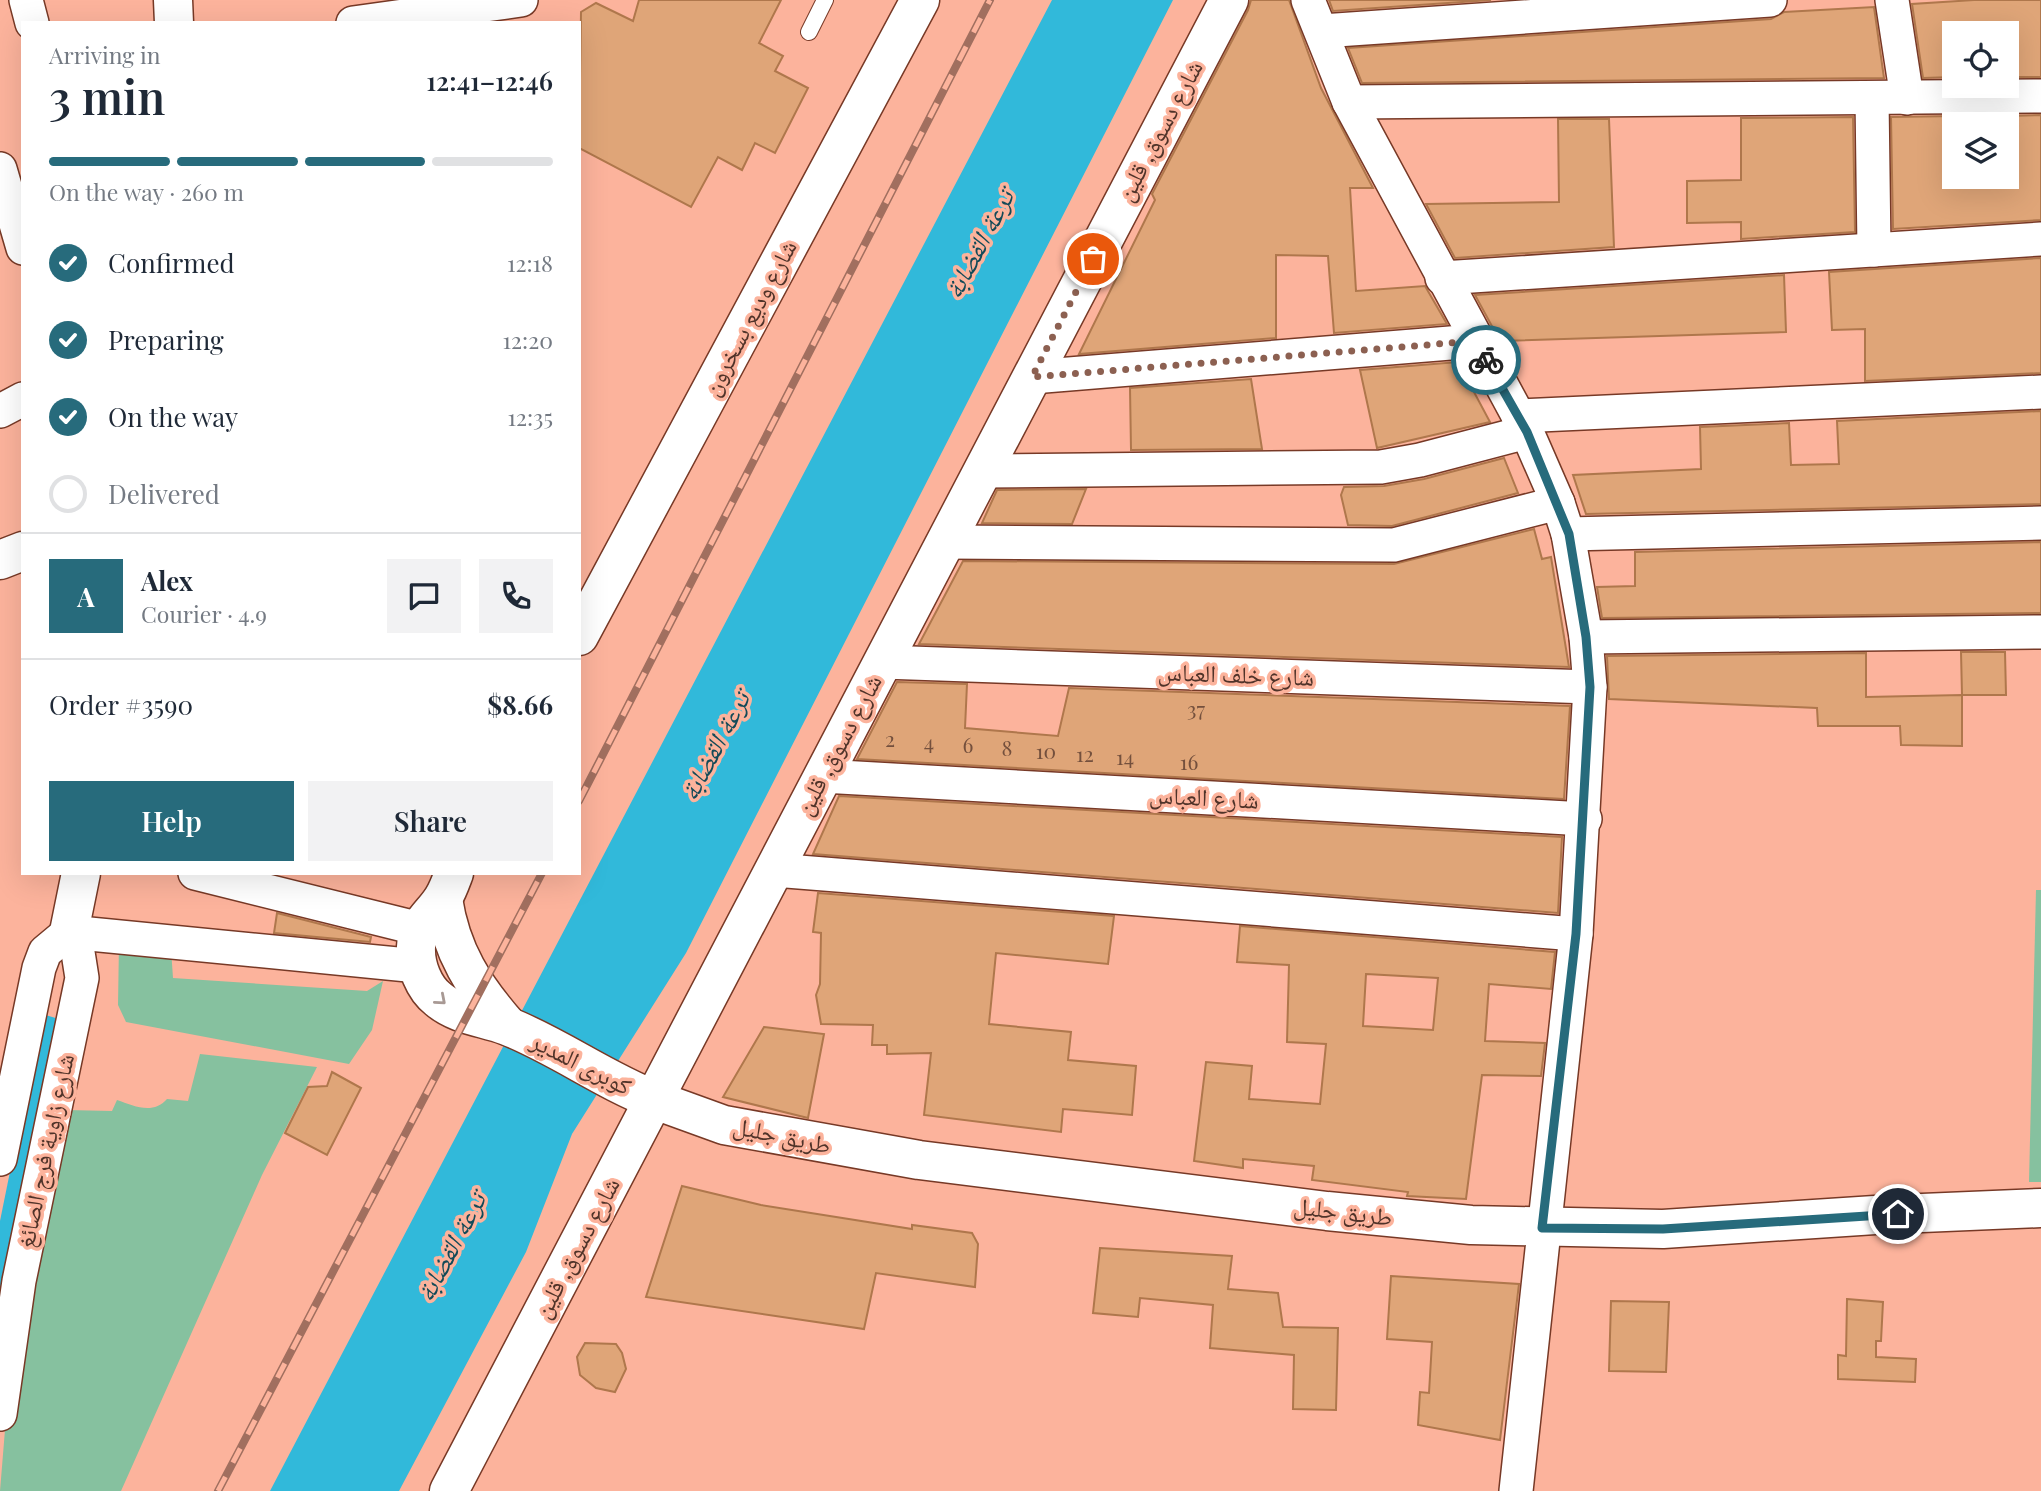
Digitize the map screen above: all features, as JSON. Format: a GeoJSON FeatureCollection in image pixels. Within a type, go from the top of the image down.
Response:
{"type":"FeatureCollection","features":[{"type":"Feature","properties":{"kind":"main road"},"geometry":{"type":"LineString","coordinates":[[173,0],[174,21]]}},
{"type":"Feature","properties":{"kind":"main road","name":"شارع وديع بسخرون"},"geometry":{"type":"LineString","coordinates":[[581,632],[920,0]]}},
{"type":"Feature","properties":{"kind":"main road","name":"شارع دسوق, قلين"},"geometry":{"type":"LineString","coordinates":[[449,1491],[1229,0]]}},
{"type":"Feature","properties":{"kind":"main road"},"geometry":{"type":"LineString","coordinates":[[0,560],[21,552]]}},
{"type":"Feature","properties":{"kind":"main road","name":"شارع زاوية فرج الصائغ"},"geometry":{"type":"LineString","coordinates":[[69,932],[81,875]]}},
{"type":"Feature","properties":{"kind":"main road"},"geometry":{"type":"LineString","coordinates":[[448,886],[429,913],[419,947],[425,984],[437,998],[452,1009],[508,1026]]}},
{"type":"Feature","properties":{"kind":"main road"},"geometry":{"type":"LineString","coordinates":[[448,886],[447,927],[460,962],[480,994],[508,1026]]}},
{"type":"Feature","properties":{"kind":"main road","name":"كوبرى المدير"},"geometry":{"type":"LineString","coordinates":[[508,1026],[620,1086],[655,1100]]}},
{"type":"Feature","properties":{"kind":"main road","name":"طريق جليل"},"geometry":{"type":"LineString","coordinates":[[655,1100],[724,1125],[919,1160],[1327,1211],[1542,1228],[1663,1229],[1887,1214],[2041,1209]]}},
{"type":"Feature","properties":{"kind":"street"},"geometry":{"type":"LineString","coordinates":[[26,0],[31,21]]}},
{"type":"Feature","properties":{"kind":"street"},"geometry":{"type":"LineString","coordinates":[[368,21],[521,0]]}},
{"type":"Feature","properties":{"kind":"street"},"geometry":{"type":"LineString","coordinates":[[511,21],[521,0]]}},
{"type":"Feature","properties":{"kind":"street"},"geometry":{"type":"LineString","coordinates":[[1308,0],[1349,102],[1475,341],[1522,424],[1558,503],[1569,534],[1586,637],[1590,687],[1585,819],[1576,934],[1542,1228],[1516,1491]]}},
{"type":"Feature","properties":{"kind":"street"},"geometry":{"type":"LineString","coordinates":[[1322,32],[1541,7],[1770,0]]}},
{"type":"Feature","properties":{"kind":"street"},"geometry":{"type":"LineString","coordinates":[[1892,0],[1907,97]]}},
{"type":"Feature","properties":{"kind":"street"},"geometry":{"type":"LineString","coordinates":[[1349,102],[2041,96]]}},
{"type":"Feature","properties":{"kind":"street"},"geometry":{"type":"LineString","coordinates":[[1872,98],[1874,250]]}},
{"type":"Feature","properties":{"kind":"street"},"geometry":{"type":"LineString","coordinates":[[0,169],[15,230]]}},
{"type":"Feature","properties":{"kind":"street"},"geometry":{"type":"LineString","coordinates":[[1443,278],[2041,239]]}},
{"type":"Feature","properties":{"kind":"street"},"geometry":{"type":"LineString","coordinates":[[1032,377],[1475,341]]}},
{"type":"Feature","properties":{"kind":"street"},"geometry":{"type":"LineString","coordinates":[[983,471],[1381,467],[1420,460],[1522,424],[2041,392]]}},
{"type":"Feature","properties":{"kind":"street"},"geometry":{"type":"LineString","coordinates":[[0,411],[21,400]]}},
{"type":"Feature","properties":{"kind":"street"},"geometry":{"type":"LineString","coordinates":[[946,542],[1394,545],[1558,503]]}},
{"type":"Feature","properties":{"kind":"street"},"geometry":{"type":"LineString","coordinates":[[1569,534],[2041,523]]}},
{"type":"Feature","properties":{"kind":"street"},"geometry":{"type":"LineString","coordinates":[[1586,637],[2041,632]]}},
{"type":"Feature","properties":{"kind":"street","name":"شارع خلف العباس"},"geometry":{"type":"LineString","coordinates":[[883,662],[1590,687]]}},
{"type":"Feature","properties":{"kind":"street","name":"شارع العباس"},"geometry":{"type":"LineString","coordinates":[[822,776],[1585,819]]}},
{"type":"Feature","properties":{"kind":"street"},"geometry":{"type":"LineString","coordinates":[[774,870],[1576,934]]}},
{"type":"Feature","properties":{"kind":"street"},"geometry":{"type":"LineString","coordinates":[[201,875],[419,947]]}},
{"type":"Feature","properties":{"kind":"street"},"geometry":{"type":"LineString","coordinates":[[69,932],[419,947]]}},
{"type":"Feature","properties":{"kind":"street","name":"شارع زاوية فرج الصائغ"},"geometry":{"type":"LineString","coordinates":[[0,1159],[39,968],[45,952],[69,932],[77,946],[82,978],[19,1281],[0,1415]]}},
{"type":"Feature","properties":{"kind":"lane"},"geometry":{"type":"LineString","coordinates":[[809,32],[825,0]]}},
{"type":"Feature","properties":{"kind":"green space"},"geometry":{"type":"Polygon","coordinates":[[[2036,890],[2041,890],[2041,1182],[2029,1182],[2036,890]]]}},
{"type":"Feature","properties":{"kind":"green space"},"geometry":{"type":"Polygon","coordinates":[[[119,943],[171,949],[173,978],[367,991],[383,981],[372,1030],[349,1064],[126,1022],[118,1005],[119,943]]]}},
{"type":"Feature","properties":{"kind":"green space"},"geometry":{"type":"Polygon","coordinates":[[[200,1054],[317,1067],[262,1175],[121,1491],[0,1491],[12,1344],[66,1110],[112,1111],[117,1100],[150,1108],[167,1099],[188,1101],[200,1054]]]}},
{"type":"Feature","properties":{"kind":"water","name":"ترعة القضابة"},"geometry":{"type":"Polygon","coordinates":[[[1052,0],[1173,0],[686,953],[572,1134],[526,1252],[399,1491],[270,1491],[1052,0]]]}},
{"type":"Feature","properties":{"kind":"water"},"geometry":{"type":"Polygon","coordinates":[[[42,1014],[59,1019],[0,1318],[0,1221],[42,1014]]]}},
{"type":"Feature","properties":{"kind":"building"},"geometry":{"type":"Polygon","coordinates":[[[639,0],[781,0],[759,43],[783,56],[775,71],[808,88],[775,153],[755,143],[742,170],[718,157],[691,207],[581,149],[581,12],[596,3],[633,21],[639,0]]]}},
{"type":"Feature","properties":{"kind":"building"},"geometry":{"type":"Polygon","coordinates":[[[1251,0],[1289,0],[1321,88],[1373,188],[1350,188],[1356,291],[1425,286],[1447,324],[1334,333],[1328,256],[1276,255],[1276,338],[1079,354],[1155,200],[1152,194],[1251,0]]]}},
{"type":"Feature","properties":{"kind":"building"},"geometry":{"type":"Polygon","coordinates":[[[1329,0],[1491,0],[1333,11],[1329,0]]]}},
{"type":"Feature","properties":{"kind":"building"},"geometry":{"type":"Polygon","coordinates":[[[2041,0],[2041,77],[2019,77],[2019,21],[1942,21],[1942,77],[1923,78],[1912,4],[2041,0]]]}},
{"type":"Feature","properties":{"kind":"building"},"geometry":{"type":"Polygon","coordinates":[[[1874,7],[1884,78],[1362,83],[1348,48],[1771,19],[1784,12],[1874,7]]]}},
{"type":"Feature","properties":{"kind":"building"},"geometry":{"type":"Polygon","coordinates":[[[2041,115],[2041,220],[1893,229],[1891,117],[1942,116],[1942,189],[2019,189],[2019,116],[2041,115]]]}},
{"type":"Feature","properties":{"kind":"building"},"geometry":{"type":"Polygon","coordinates":[[[1853,117],[1855,232],[1741,239],[1741,222],[1687,223],[1687,181],[1741,180],[1741,118],[1853,117]]]}},
{"type":"Feature","properties":{"kind":"building"},"geometry":{"type":"Polygon","coordinates":[[[1558,119],[1609,119],[1614,247],[1455,258],[1426,204],[1559,202],[1558,119]]]}},
{"type":"Feature","properties":{"kind":"building"},"geometry":{"type":"Polygon","coordinates":[[[2041,258],[2041,373],[1865,381],[1865,329],[1832,330],[1829,272],[2041,258]]]}},
{"type":"Feature","properties":{"kind":"building"},"geometry":{"type":"Polygon","coordinates":[[[1784,275],[1786,332],[1500,341],[1475,295],[1784,275]]]}},
{"type":"Feature","properties":{"kind":"building"},"geometry":{"type":"Polygon","coordinates":[[[1458,362],[1490,422],[1377,448],[1360,370],[1458,362]]]}},
{"type":"Feature","properties":{"kind":"building"},"geometry":{"type":"Polygon","coordinates":[[[1251,379],[1262,449],[1131,450],[1130,388],[1251,379]]]}},
{"type":"Feature","properties":{"kind":"building"},"geometry":{"type":"Polygon","coordinates":[[[2041,411],[2041,504],[1586,514],[1573,475],[1701,469],[1700,427],[1789,423],[1791,465],[1839,464],[1837,421],[2041,411]]]}},
{"type":"Feature","properties":{"kind":"building"},"geometry":{"type":"Polygon","coordinates":[[[1504,458],[1518,493],[1392,526],[1348,525],[1341,495],[1344,487],[1384,486],[1424,479],[1504,458]]]}},
{"type":"Feature","properties":{"kind":"building"},"geometry":{"type":"Polygon","coordinates":[[[1086,489],[1072,524],[982,523],[997,490],[1086,489]]]}},
{"type":"Feature","properties":{"kind":"building"},"geometry":{"type":"Polygon","coordinates":[[[1534,529],[1542,559],[1551,557],[1569,667],[919,644],[963,561],[1394,564],[1534,529]]]}},
{"type":"Feature","properties":{"kind":"building"},"geometry":{"type":"Polygon","coordinates":[[[2041,542],[2041,613],[1602,618],[1597,587],[1635,586],[1635,552],[2041,542]]]}},
{"type":"Feature","properties":{"kind":"building"},"geometry":{"type":"Polygon","coordinates":[[[1961,652],[2005,652],[2006,695],[1962,695],[1961,652]]]}},
{"type":"Feature","properties":{"kind":"building"},"geometry":{"type":"Polygon","coordinates":[[[1866,653],[1866,697],[1962,695],[1962,746],[1901,745],[1900,726],[1818,726],[1817,708],[1609,699],[1607,656],[1866,653]]]}},
{"type":"Feature","properties":{"kind":"building"},"geometry":{"type":"Polygon","coordinates":[[[897,682],[967,684],[965,728],[1058,736],[1069,688],[1570,706],[1564,799],[857,759],[897,682]]]}},
{"type":"Feature","properties":{"kind":"building"},"geometry":{"type":"Polygon","coordinates":[[[839,796],[1562,837],[1558,913],[813,854],[839,796]]]}},
{"type":"Feature","properties":{"kind":"building"},"geometry":{"type":"Polygon","coordinates":[[[818,893],[1114,916],[1108,964],[996,953],[989,1024],[1071,1032],[1068,1060],[1136,1066],[1132,1115],[1063,1109],[1061,1132],[924,1115],[931,1053],[887,1054],[887,1045],[872,1045],[873,1025],[821,1024],[816,995],[820,984],[821,933],[813,932],[818,893]]]}},
{"type":"Feature","properties":{"kind":"building"},"geometry":{"type":"Polygon","coordinates":[[[277,913],[371,937],[370,942],[274,933],[277,913]]]}},
{"type":"Feature","properties":{"kind":"building"},"geometry":{"type":"Polygon","coordinates":[[[1240,926],[1555,952],[1551,989],[1489,984],[1485,1041],[1545,1043],[1541,1076],[1482,1075],[1466,1199],[1407,1196],[1408,1192],[1312,1180],[1314,1166],[1243,1159],[1243,1168],[1194,1161],[1206,1062],[1252,1066],[1249,1099],[1320,1104],[1326,1044],[1287,1042],[1289,965],[1237,962],[1240,926]],[[1366,974],[1363,1026],[1433,1030],[1438,978],[1366,974]]]}},
{"type":"Feature","properties":{"kind":"building"},"geometry":{"type":"Polygon","coordinates":[[[764,1027],[824,1034],[808,1118],[723,1097],[764,1027]]]}},
{"type":"Feature","properties":{"kind":"building"},"geometry":{"type":"Polygon","coordinates":[[[332,1072],[361,1088],[327,1155],[285,1133],[308,1087],[327,1086],[332,1072]]]}},
{"type":"Feature","properties":{"kind":"building"},"geometry":{"type":"Polygon","coordinates":[[[682,1186],[761,1205],[912,1229],[912,1225],[972,1233],[978,1244],[975,1287],[876,1273],[864,1329],[646,1297],[682,1186]]]}},
{"type":"Feature","properties":{"kind":"building"},"geometry":{"type":"Polygon","coordinates":[[[1100,1248],[1232,1256],[1228,1289],[1278,1293],[1283,1327],[1338,1328],[1336,1410],[1293,1409],[1294,1355],[1210,1348],[1213,1305],[1140,1298],[1138,1317],[1093,1313],[1100,1248]]]}},
{"type":"Feature","properties":{"kind":"building"},"geometry":{"type":"Polygon","coordinates":[[[1391,1276],[1519,1284],[1500,1440],[1418,1425],[1420,1392],[1429,1393],[1432,1342],[1387,1339],[1391,1276]]]}},
{"type":"Feature","properties":{"kind":"building"},"geometry":{"type":"Polygon","coordinates":[[[1847,1299],[1883,1302],[1881,1341],[1876,1341],[1876,1357],[1916,1359],[1915,1382],[1838,1379],[1838,1355],[1846,1356],[1847,1299]]]}},
{"type":"Feature","properties":{"kind":"building"},"geometry":{"type":"Polygon","coordinates":[[[1611,1301],[1669,1302],[1666,1372],[1609,1371],[1611,1301]]]}},
{"type":"Feature","properties":{"kind":"building"},"geometry":{"type":"Polygon","coordinates":[[[585,1343],[616,1344],[622,1353],[626,1369],[615,1392],[596,1388],[580,1375],[577,1357],[585,1343]]]}},
{"type":"Feature","properties":{"kind":"railway"},"geometry":{"type":"LineString","coordinates":[[581,797],[990,0]]}},
{"type":"Feature","properties":{"kind":"railway"},"geometry":{"type":"LineString","coordinates":[[218,1491],[541,875]]}},
{"type":"Feature","properties":{"kind":"way so far"},"geometry":{"type":"LineString","coordinates":[[1093,259],[1032,377],[1475,341],[1486,360]]}},
{"type":"Feature","properties":{"kind":"route"},"geometry":{"type":"LineString","coordinates":[[1486,360],[1527,432],[1569,534],[1586,637],[1590,687],[1585,819],[1576,934],[1542,1228],[1663,1229],[1898,1214]]}}]}
